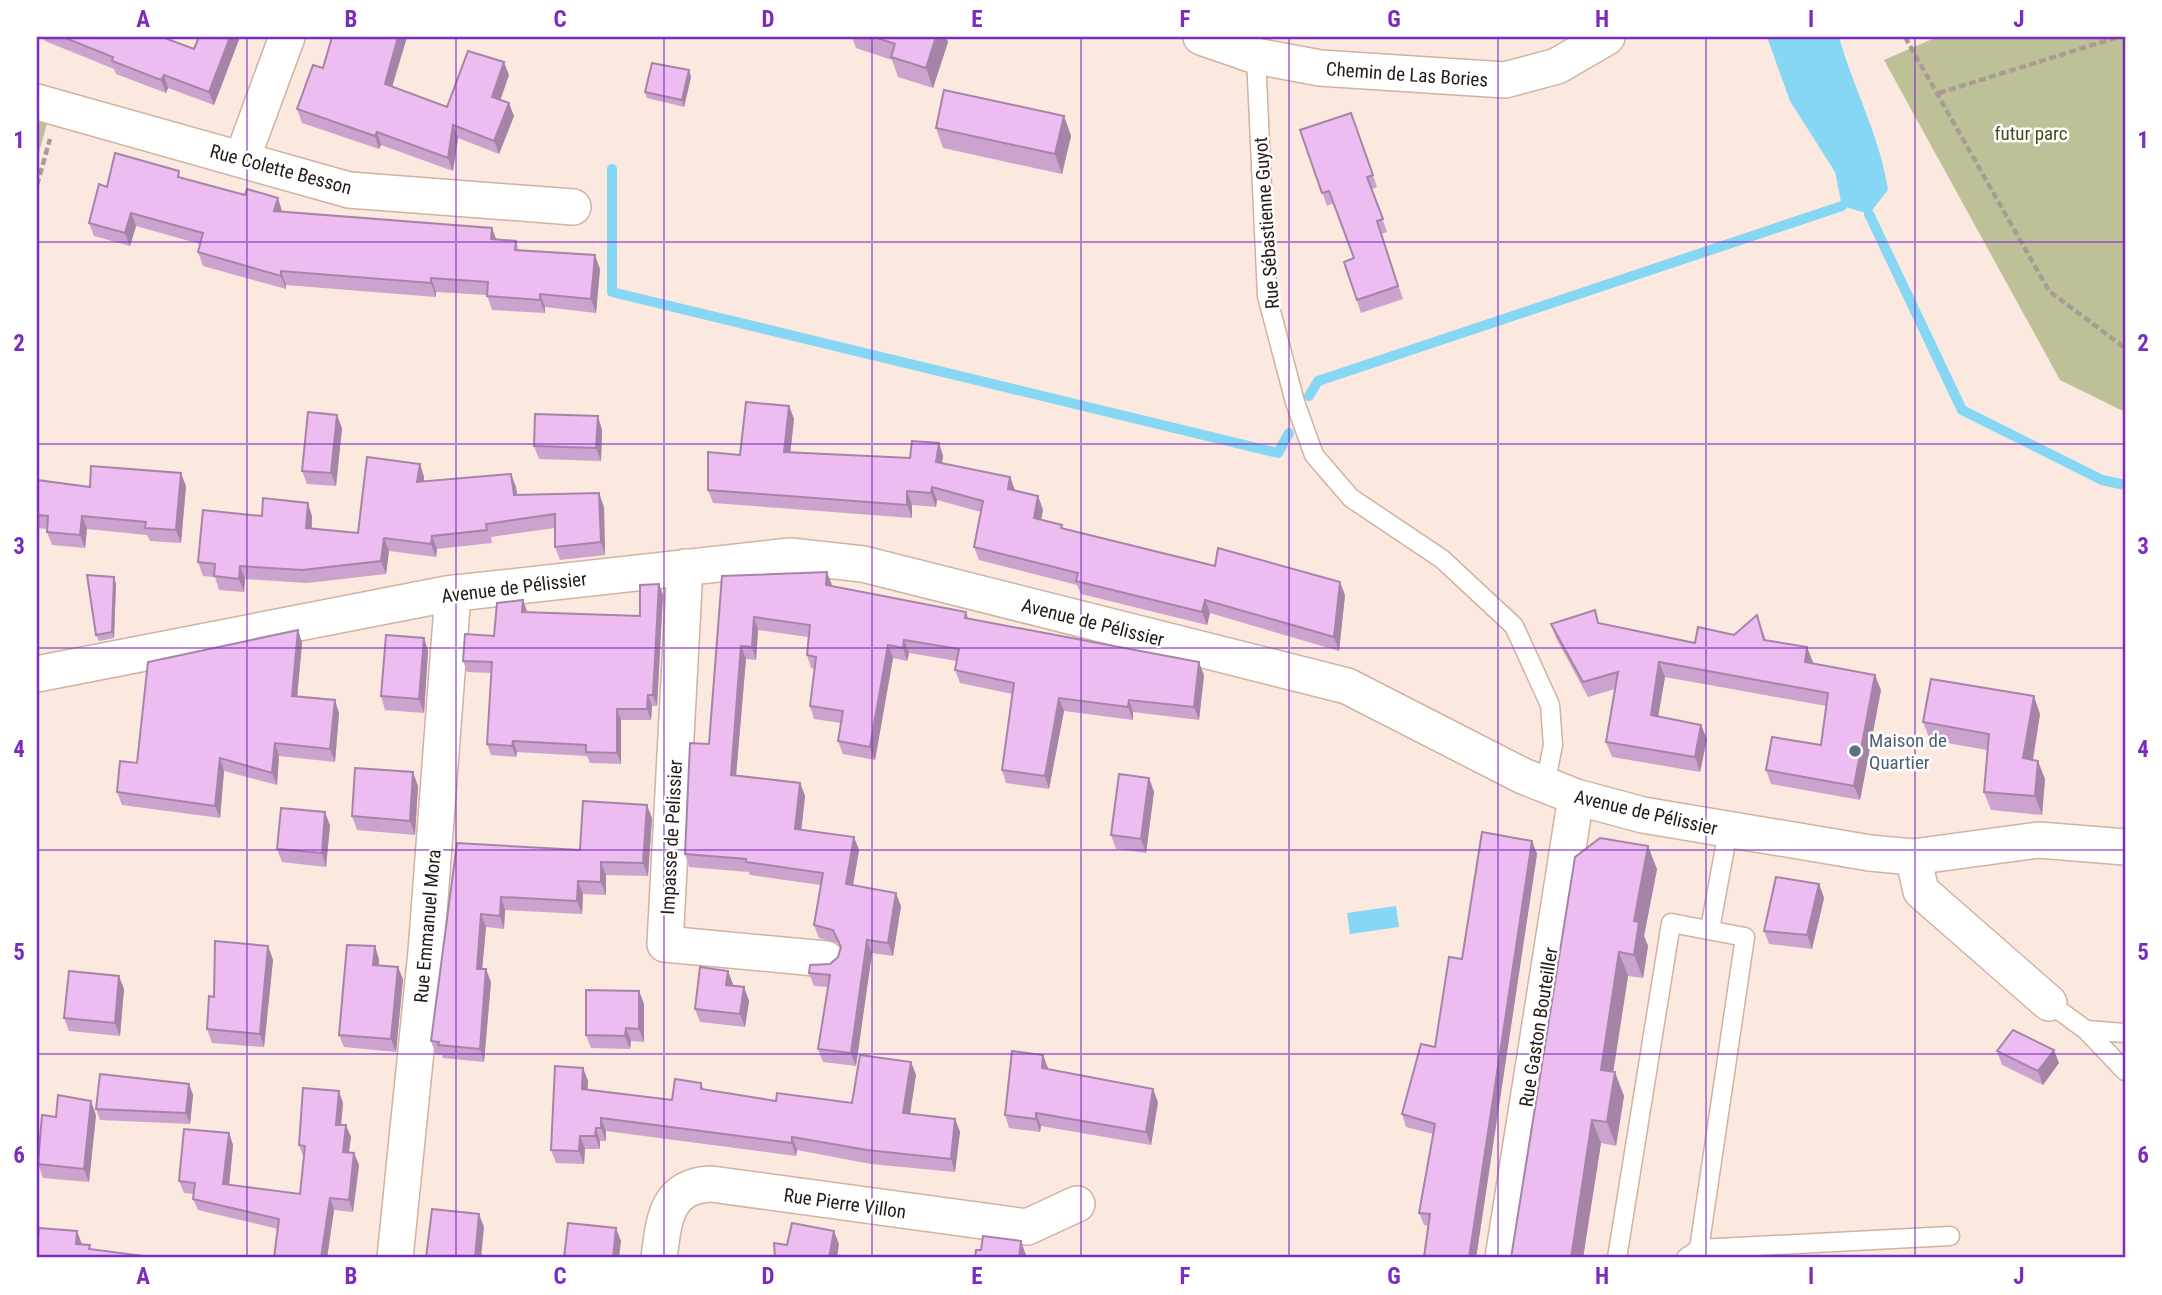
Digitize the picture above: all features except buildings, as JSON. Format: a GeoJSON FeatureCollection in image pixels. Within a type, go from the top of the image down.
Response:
{"type":"FeatureCollection","features":[{"type":"Feature","properties":{"kind":"street"},"geometry":{"type":"LineString","coordinates":[[242,159],[287,37]]}},
{"type":"Feature","properties":{"kind":"street","name":"Chemin de Las Bories"},"geometry":{"type":"LineString","coordinates":[[1200,37],[1256,56],[1320,68],[1505,80],[1557,66],[1607,37]]}},
{"type":"Feature","properties":{"kind":"street","name":"Rue Colette Besson"},"geometry":{"type":"LineString","coordinates":[[48,105],[349,190],[573,207]]}},
{"type":"Feature","properties":{"kind":"street","name":"Avenue de Pélissier"},"geometry":{"type":"LineString","coordinates":[[37,674],[453,593],[790,556],[863,564],[1346,686],[1560,791],[1643,815],[1728,831],[1913,857],[2039,840],[2125,847]]}},
{"type":"Feature","properties":{"kind":"street","name":"Impasse de Pelissier"},"geometry":{"type":"LineString","coordinates":[[685,567],[665,944],[826,959]]}},
{"type":"Feature","properties":{"kind":"street","name":"Rue Emmanuel Mora"},"geometry":{"type":"LineString","coordinates":[[395,1258],[426,952],[453,593]]}},
{"type":"Feature","properties":{"kind":"street","name":"Rue Gaston Bouteiller"},"geometry":{"type":"LineString","coordinates":[[1503,1258],[1560,791]]}},
{"type":"Feature","properties":{"kind":"street"},"geometry":{"type":"LineString","coordinates":[[1913,857],[1921,891],[2049,1003]]}},
{"type":"Feature","properties":{"kind":"street","name":"Rue Pierre Villon"},"geometry":{"type":"LineString","coordinates":[[659,1258],[664,1220],[672,1202],[692,1185],[711,1184],[1027,1227],[1077,1204]]}},
{"type":"Feature","properties":{"kind":"lane","name":"Rue Sébastienne Guyot"},"geometry":{"type":"LineString","coordinates":[[1256,56],[1267,296],[1295,402],[1314,455],[1351,498],[1442,559],[1514,626],[1550,705],[1560,791]]}},
{"type":"Feature","properties":{"kind":"lane"},"geometry":{"type":"LineString","coordinates":[[1710,929],[1728,831]]}},
{"type":"Feature","properties":{"kind":"lane"},"geometry":{"type":"LineString","coordinates":[[1617,1258],[1671,923],[1745,937],[1692,1254],[1950,1236]]}},
{"type":"Feature","properties":{"kind":"lane"},"geometry":{"type":"LineString","coordinates":[[2049,1003],[2086,1030],[2125,1071]]}},
{"type":"Feature","properties":{"kind":"lane"},"geometry":{"type":"LineString","coordinates":[[2086,1030],[2125,1033]]}},
{"type":"Feature","properties":{"kind":"path"},"geometry":{"type":"LineString","coordinates":[[1905,37],[2049,291],[2125,348]]}},
{"type":"Feature","properties":{"kind":"path"},"geometry":{"type":"LineString","coordinates":[[1939,93],[2118,37]]}},
{"type":"Feature","properties":{"kind":"path"},"geometry":{"type":"LineString","coordinates":[[37,185],[48,105]]}},
{"type":"Feature","properties":{"kind":"green space","name":"futur parc"},"geometry":{"type":"Polygon","coordinates":[[[1937,37],[2125,37],[2125,412],[2060,380],[1884,60],[1937,37]]]}},
{"type":"Feature","properties":{"kind":"green space"},"geometry":{"type":"Polygon","coordinates":[[[37,117],[48,120],[37,160],[37,117]]]}},
{"type":"Feature","properties":{"kind":"water"},"geometry":{"type":"Polygon","coordinates":[[[1767,37],[1839,37],[1873,132],[1888,190],[1869,214],[1842,206],[1835,172],[1790,101],[1767,37]]]}},
{"type":"Feature","properties":{"kind":"water"},"geometry":{"type":"Polygon","coordinates":[[[1396,906],[1399,927],[1350,934],[1347,913],[1396,906]]]}},
{"type":"Feature","properties":{"kind":"waterway"},"geometry":{"type":"LineString","coordinates":[[612,169],[612,292],[1278,453],[1289,433]]}},
{"type":"Feature","properties":{"kind":"waterway"},"geometry":{"type":"LineString","coordinates":[[1309,396],[1318,381],[1842,206]]}},
{"type":"Feature","properties":{"kind":"waterway"},"geometry":{"type":"LineString","coordinates":[[1869,214],[1962,410],[2102,480],[2125,485]]}},
{"type":"Feature","properties":{"kind":"place","name":"Maison de Quartier"},"geometry":{"type":"Point","coordinates":[1855,751]}}]}
